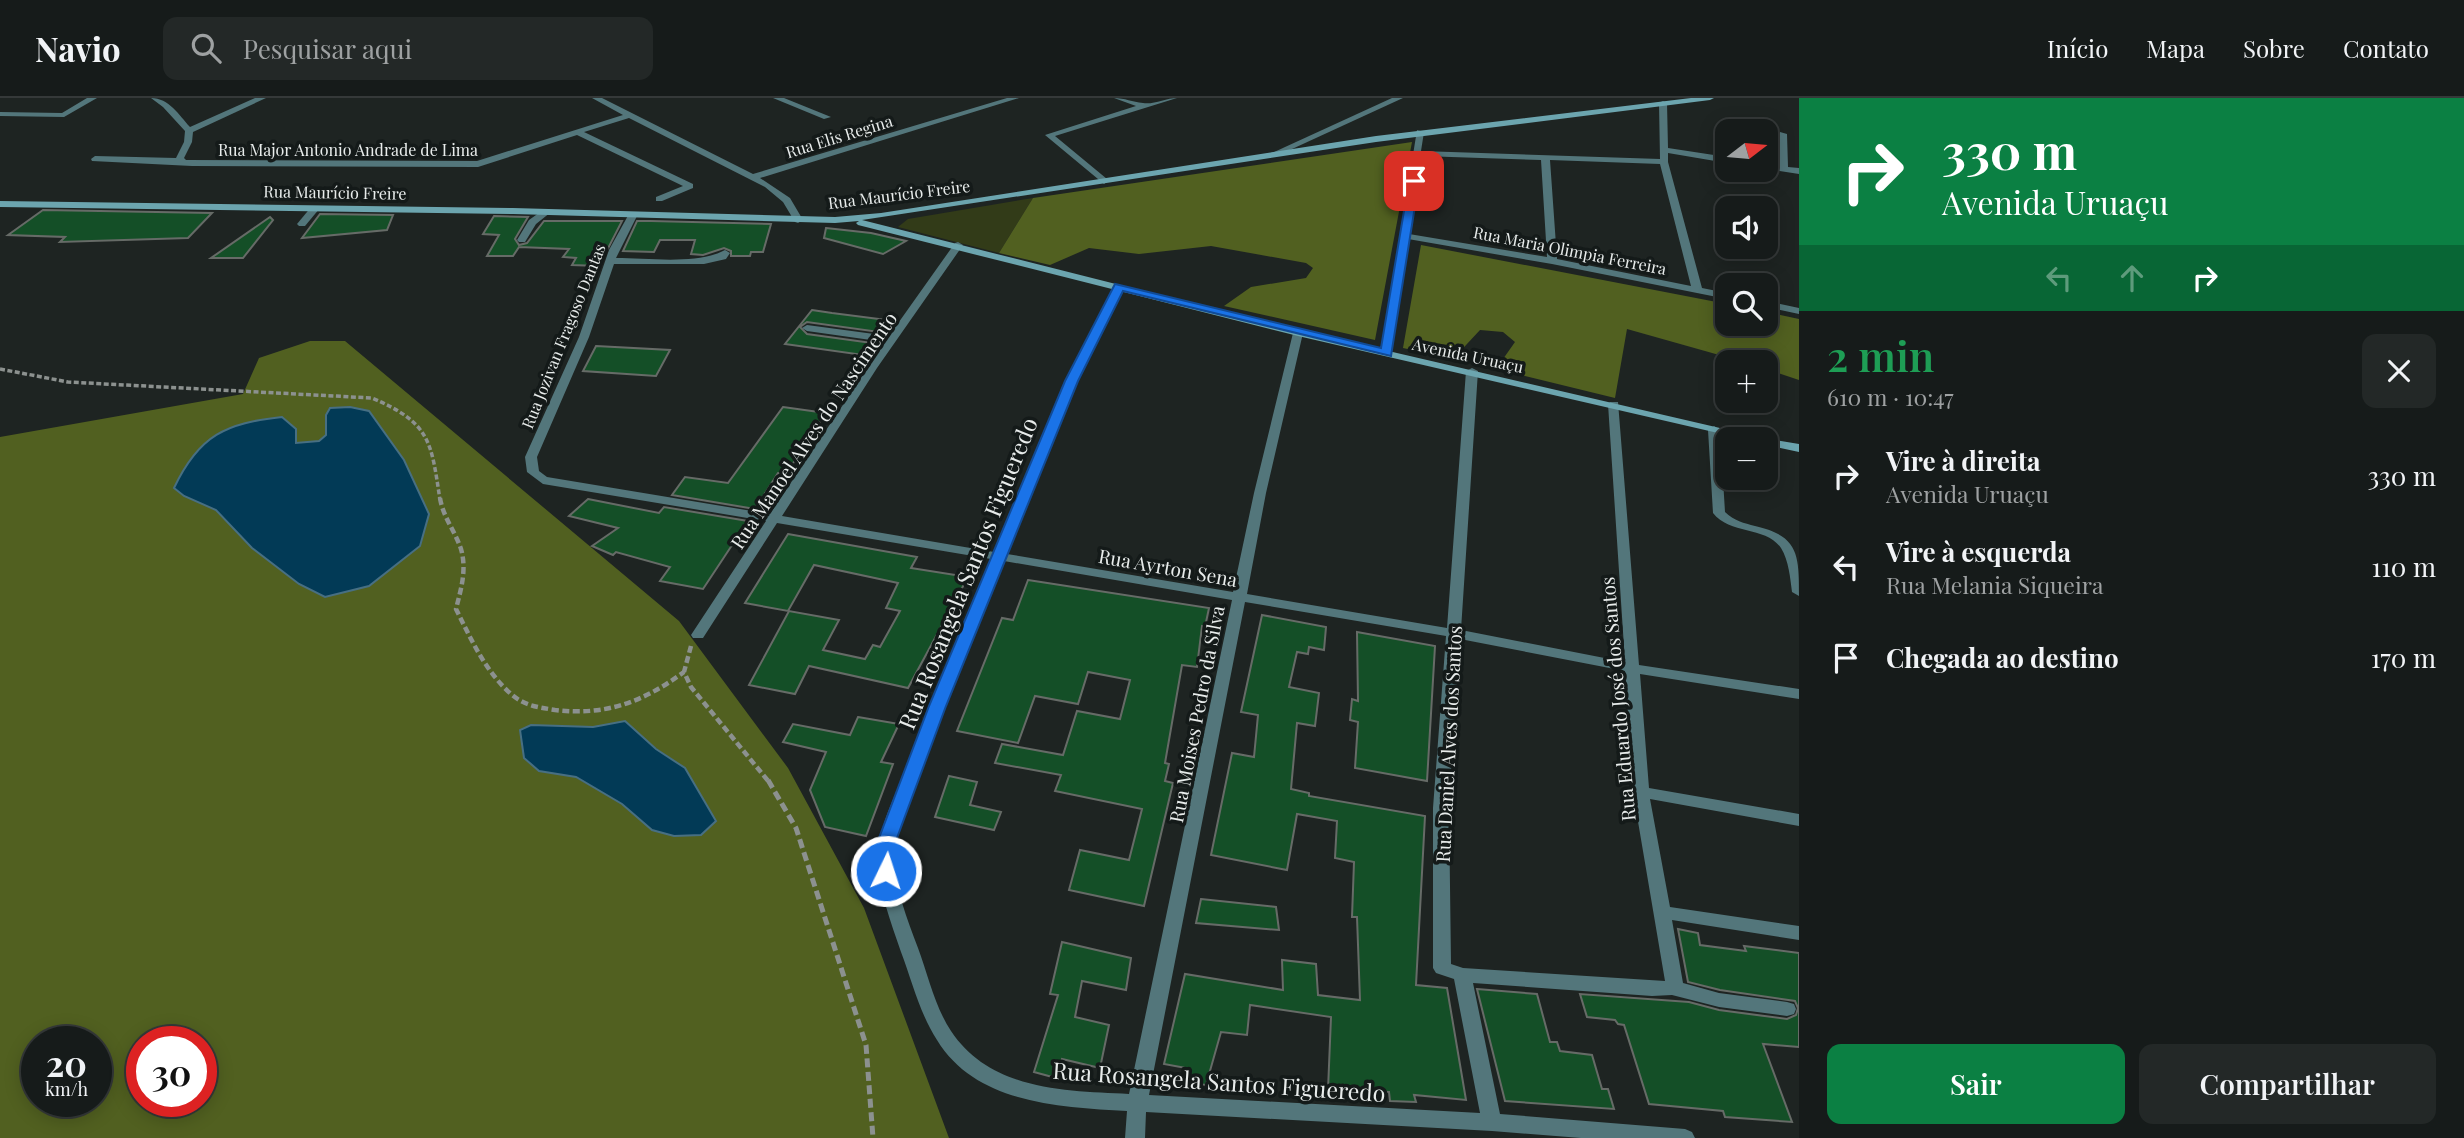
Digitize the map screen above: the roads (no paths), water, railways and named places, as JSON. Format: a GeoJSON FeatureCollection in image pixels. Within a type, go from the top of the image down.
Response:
{"type":"FeatureCollection","features":[{"type":"Feature","properties":{"kind":"street"},"geometry":{"type":"LineString","coordinates":[[0,114],[64,115],[93,98]]}},
{"type":"Feature","properties":{"kind":"street"},"geometry":{"type":"LineString","coordinates":[[155,98],[166,105],[189,131],[261,98]]}},
{"type":"Feature","properties":{"kind":"street"},"geometry":{"type":"LineString","coordinates":[[596,98],[753,177],[787,200],[798,220]]}},
{"type":"Feature","properties":{"kind":"street"},"geometry":{"type":"LineString","coordinates":[[777,98],[827,117]]}},
{"type":"Feature","properties":{"kind":"street"},"geometry":{"type":"LineString","coordinates":[[974,98],[992,105]]}},
{"type":"Feature","properties":{"kind":"street","name":"Rua Elis Regina"},"geometry":{"type":"LineString","coordinates":[[753,177],[1015,98]]}},
{"type":"Feature","properties":{"kind":"street"},"geometry":{"type":"LineString","coordinates":[[1118,98],[1144,106]]}},
{"type":"Feature","properties":{"kind":"street"},"geometry":{"type":"LineString","coordinates":[[1104,181],[1049,136],[1173,98]]}},
{"type":"Feature","properties":{"kind":"street"},"geometry":{"type":"LineString","coordinates":[[1276,153],[1399,98]]}},
{"type":"Feature","properties":{"kind":"street","name":"Rua Maurício Freire"},"geometry":{"type":"LineString","coordinates":[[0,204],[546,212],[835,220],[897,213],[1420,132],[1710,98]]}},
{"type":"Feature","properties":{"kind":"street"},"geometry":{"type":"LineString","coordinates":[[1663,103],[1664,162],[1697,290]]}},
{"type":"Feature","properties":{"kind":"street","name":"Rua Major Antonio Andrade de Lima"},"geometry":{"type":"LineString","coordinates":[[189,131],[188,142],[180,161],[478,164],[575,131],[630,116]]}},
{"type":"Feature","properties":{"kind":"street"},"geometry":{"type":"LineString","coordinates":[[575,131],[690,186],[659,198]]}},
{"type":"Feature","properties":{"kind":"street"},"geometry":{"type":"LineString","coordinates":[[1386,353],[1420,132]]}},
{"type":"Feature","properties":{"kind":"street"},"geometry":{"type":"LineString","coordinates":[[1783,134],[1784,168]]}},
{"type":"Feature","properties":{"kind":"street"},"geometry":{"type":"LineString","coordinates":[[1664,150],[1715,158]]}},
{"type":"Feature","properties":{"kind":"street"},"geometry":{"type":"LineString","coordinates":[[1418,153],[1664,162]]}},
{"type":"Feature","properties":{"kind":"street"},"geometry":{"type":"LineString","coordinates":[[1545,158],[1552,261]]}},
{"type":"Feature","properties":{"kind":"street"},"geometry":{"type":"LineString","coordinates":[[95,159],[180,161]]}},
{"type":"Feature","properties":{"kind":"street"},"geometry":{"type":"LineString","coordinates":[[1778,167],[1799,171]]}},
{"type":"Feature","properties":{"kind":"street"},"geometry":{"type":"LineString","coordinates":[[302,224],[315,208]]}},
{"type":"Feature","properties":{"kind":"street"},"geometry":{"type":"LineString","coordinates":[[522,240],[532,222],[546,212]]}},
{"type":"Feature","properties":{"kind":"street"},"geometry":{"type":"LineString","coordinates":[[886,228],[882,223],[897,213]]}},
{"type":"Feature","properties":{"kind":"street","name":"Rua Jozivan Fragoso Dantas"},"geometry":{"type":"LineString","coordinates":[[533,472],[531,457],[584,337],[610,261],[633,215]]}},
{"type":"Feature","properties":{"kind":"street","name":"Avenida Uruaçu"},"geometry":{"type":"LineString","coordinates":[[835,220],[886,228],[958,245],[1298,333],[1614,404],[1714,430]]}},
{"type":"Feature","properties":{"kind":"street","name":"Rua Maria Olimpia Ferreira"},"geometry":{"type":"LineString","coordinates":[[1406,236],[1552,261],[1715,294]]}},
{"type":"Feature","properties":{"kind":"street","name":"Rua Manoel Alves do Nascimento"},"geometry":{"type":"LineString","coordinates":[[698,635],[958,245]]}},
{"type":"Feature","properties":{"kind":"street"},"geometry":{"type":"LineString","coordinates":[[610,261],[704,261],[723,257],[725,253]]}},
{"type":"Feature","properties":{"kind":"street","name":"Rua Rosangela Santos Figueredo"},"geometry":{"type":"LineString","coordinates":[[1119,287],[1072,381],[937,706],[888,838],[886,871],[894,904],[929,1006],[944,1036],[964,1060],[989,1078],[1024,1091],[1060,1099],[1492,1122],[1685,1138]]}},
{"type":"Feature","properties":{"kind":"street"},"geometry":{"type":"LineString","coordinates":[[1778,307],[1799,311]]}},
{"type":"Feature","properties":{"kind":"street"},"geometry":{"type":"LineString","coordinates":[[807,328],[893,340]]}},
{"type":"Feature","properties":{"kind":"street","name":"Rua Moises Pedro da Silva"},"geometry":{"type":"LineString","coordinates":[[1135,1138],[1137,1104],[1260,493],[1298,333]]}},
{"type":"Feature","properties":{"kind":"street","name":"Rua Daniel Alves dos Santos"},"geometry":{"type":"LineString","coordinates":[[1462,975],[1442,968],[1440,956],[1441,808],[1472,371]]}},
{"type":"Feature","properties":{"kind":"street","name":"Rua Eduardo José dos Santos"},"geometry":{"type":"LineString","coordinates":[[1614,404],[1641,792],[1674,982],[1672,988]]}},
{"type":"Feature","properties":{"kind":"street"},"geometry":{"type":"LineString","coordinates":[[1714,430],[1719,513],[1735,525],[1770,533],[1784,541],[1792,556],[1799,592]]}},
{"type":"Feature","properties":{"kind":"street"},"geometry":{"type":"LineString","coordinates":[[1778,444],[1799,448]]}},
{"type":"Feature","properties":{"kind":"street","name":"Rua Ayrton Sena"},"geometry":{"type":"LineString","coordinates":[[533,472],[548,482],[1453,633],[1632,668],[1799,694]]}},
{"type":"Feature","properties":{"kind":"street"},"geometry":{"type":"LineString","coordinates":[[1641,792],[1799,820]]}},
{"type":"Feature","properties":{"kind":"street"},"geometry":{"type":"LineString","coordinates":[[1662,912],[1799,933]]}},
{"type":"Feature","properties":{"kind":"street"},"geometry":{"type":"LineString","coordinates":[[1492,1122],[1462,975],[1652,989],[1672,988],[1719,1000],[1787,1009]]}},
{"type":"Feature","properties":{"kind":"water"},"geometry":{"type":"Polygon","coordinates":[[[350,407],[369,411],[404,460],[429,514],[420,546],[369,586],[325,597],[299,584],[252,548],[216,510],[184,496],[174,488],[204,444],[230,428],[282,417],[296,429],[296,443],[319,441],[326,435],[326,415],[330,408],[350,407]]]}},
{"type":"Feature","properties":{"kind":"water"},"geometry":{"type":"Polygon","coordinates":[[[625,721],[656,749],[685,768],[716,821],[701,835],[674,836],[652,830],[622,804],[576,777],[539,771],[524,758],[520,730],[531,725],[593,727],[625,721]]]}}]}
